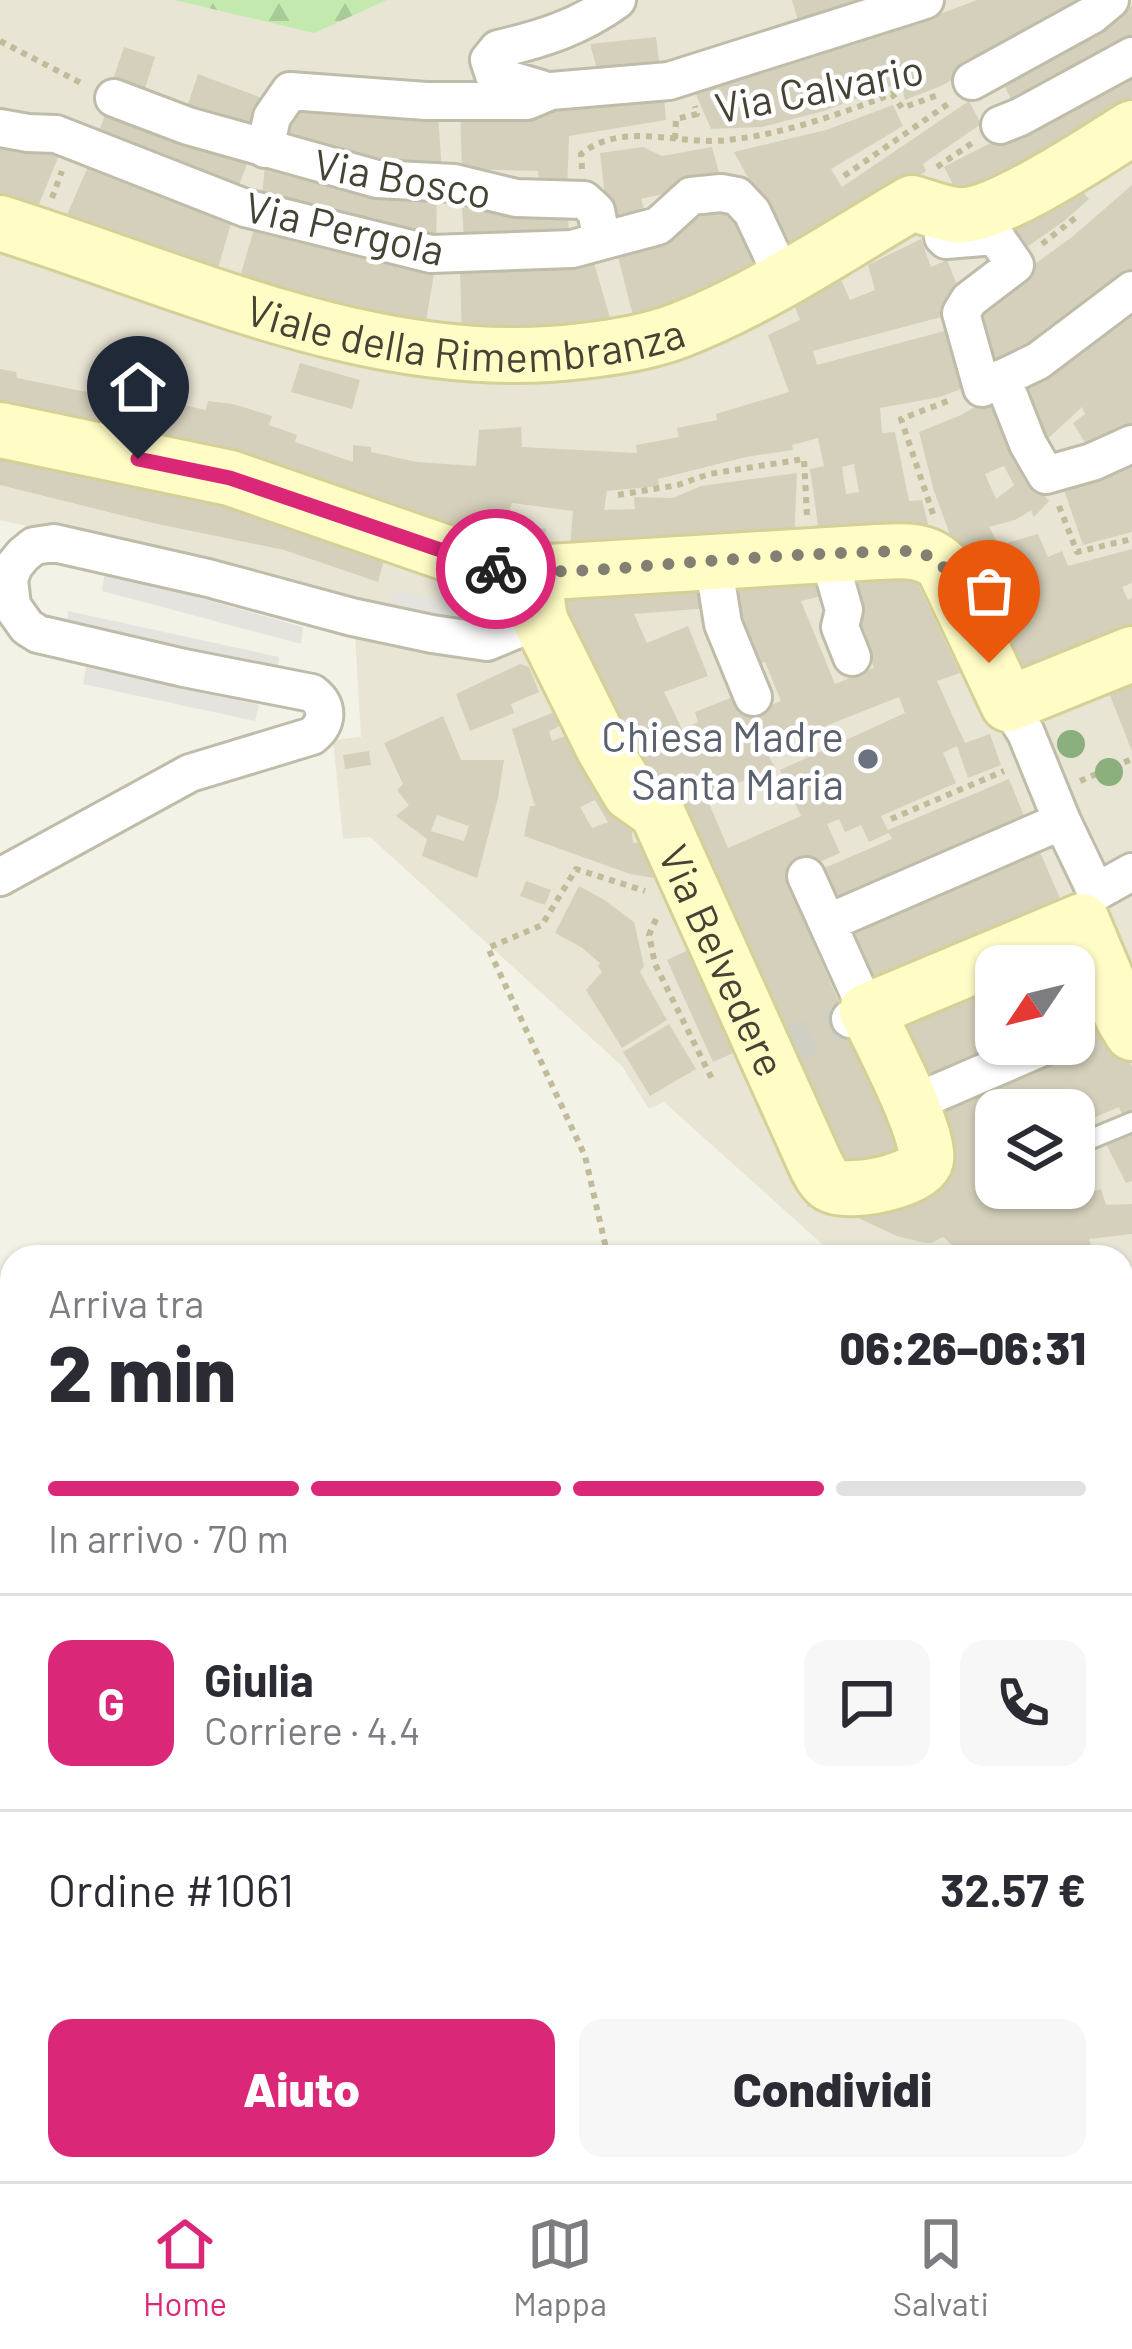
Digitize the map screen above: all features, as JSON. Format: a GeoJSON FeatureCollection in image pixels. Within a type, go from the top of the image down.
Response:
{"type":"FeatureCollection","features":[{"type":"Feature","properties":{"kind":"main road"},"geometry":{"type":"LineString","coordinates":[[912,203],[959,216],[992,210],[1132,128]]}},
{"type":"Feature","properties":{"kind":"main road","name":"Viale della Rimembranza"},"geometry":{"type":"LineString","coordinates":[[0,223],[349,337],[453,352],[535,357],[624,346],[678,331],[783,278],[912,203]]}},
{"type":"Feature","properties":{"kind":"main road"},"geometry":{"type":"LineString","coordinates":[[0,430],[230,478],[490,568],[536,596],[713,561],[914,551],[943,566],[1008,704],[1115,661]]}},
{"type":"Feature","properties":{"kind":"main road","name":"Via Belvedere"},"geometry":{"type":"LineString","coordinates":[[536,596],[604,749],[630,794],[657,812],[773,1051],[827,1183],[844,1189],[900,1181],[915,1172],[926,1161],[926,1151],[911,1104]]}},
{"type":"Feature","properties":{"kind":"main road"},"geometry":{"type":"LineString","coordinates":[[1039,945],[1089,906],[1123,1018],[1132,1033]]}},
{"type":"Feature","properties":{"kind":"main road"},"geometry":{"type":"LineString","coordinates":[[911,1104],[857,1016],[975,974]]}},
{"type":"Feature","properties":{"kind":"street"},"geometry":{"type":"LineString","coordinates":[[550,92],[494,75],[490,68],[493,54],[550,37],[617,0]]}},
{"type":"Feature","properties":{"kind":"street"},"geometry":{"type":"LineString","coordinates":[[265,149],[272,117],[290,91],[426,101],[527,101],[550,92],[669,81],[925,0]]}},
{"type":"Feature","properties":{"kind":"street"},"geometry":{"type":"LineString","coordinates":[[972,81],[1092,15],[1110,0]]}},
{"type":"Feature","properties":{"kind":"street"},"geometry":{"type":"LineString","coordinates":[[1000,125],[1132,56]]}},
{"type":"Feature","properties":{"kind":"street","name":"Via Bosco"},"geometry":{"type":"LineString","coordinates":[[114,98],[188,126],[377,179],[454,182],[516,198],[584,200]]}},
{"type":"Feature","properties":{"kind":"street","name":"Via Pergola"},"geometry":{"type":"LineString","coordinates":[[0,128],[56,134],[245,208],[431,254],[572,248],[658,226],[692,196],[737,196],[752,212],[783,278]]}},
{"type":"Feature","properties":{"kind":"street"},"geometry":{"type":"LineString","coordinates":[[584,200],[596,211],[602,240]]}},
{"type":"Feature","properties":{"kind":"street"},"geometry":{"type":"LineString","coordinates":[[912,203],[946,240],[995,236],[1016,265],[969,300],[961,313],[992,383],[1046,475],[1132,444]]}},
{"type":"Feature","properties":{"kind":"street"},"geometry":{"type":"LineString","coordinates":[[992,383],[1038,361],[1132,290]]}},
{"type":"Feature","properties":{"kind":"street"},"geometry":{"type":"LineString","coordinates":[[0,877],[190,773],[312,736],[325,716],[324,706],[312,693],[38,634],[18,617],[9,593],[14,566],[34,546],[76,548],[352,617],[487,642],[536,596]]}},
{"type":"Feature","properties":{"kind":"street"},"geometry":{"type":"LineString","coordinates":[[818,555],[844,610],[840,627],[852,657]]}},
{"type":"Feature","properties":{"kind":"street"},"geometry":{"type":"LineString","coordinates":[[713,561],[723,624],[753,697]]}},
{"type":"Feature","properties":{"kind":"street"},"geometry":{"type":"LineString","coordinates":[[1008,704],[1036,755],[1089,906],[1132,872]]}},
{"type":"Feature","properties":{"kind":"street"},"geometry":{"type":"LineString","coordinates":[[826,923],[1056,807]]}},
{"type":"Feature","properties":{"kind":"street"},"geometry":{"type":"LineString","coordinates":[[806,876],[857,1016]]}},
{"type":"Feature","properties":{"kind":"street"},"geometry":{"type":"LineString","coordinates":[[911,1104],[1001,1065]]}},
{"type":"Feature","properties":{"kind":"lane"},"geometry":{"type":"LineString","coordinates":[[1095,1137],[1132,1122]]}},
{"type":"Feature","properties":{"kind":"path"},"geometry":{"type":"LineString","coordinates":[[0,41],[114,98]]}},
{"type":"Feature","properties":{"kind":"path","name":"Via Calvario"},"geometry":{"type":"LineString","coordinates":[[584,200],[581,154],[592,146],[639,134],[727,141],[824,120],[892,94],[902,108],[972,81]]}},
{"type":"Feature","properties":{"kind":"path"},"geometry":{"type":"LineString","coordinates":[[844,176],[961,95],[972,81]]}},
{"type":"Feature","properties":{"kind":"path"},"geometry":{"type":"LineString","coordinates":[[912,203],[909,194],[946,159],[1000,125]]}},
{"type":"Feature","properties":{"kind":"path"},"geometry":{"type":"LineString","coordinates":[[935,558],[939,532],[902,419],[992,383]]}},
{"type":"Feature","properties":{"kind":"path"},"geometry":{"type":"LineString","coordinates":[[618,495],[804,459],[818,555]]}},
{"type":"Feature","properties":{"kind":"path"},"geometry":{"type":"LineString","coordinates":[[1046,475],[1077,553],[1132,539]]}},
{"type":"Feature","properties":{"kind":"path"},"geometry":{"type":"LineString","coordinates":[[891,819],[1036,755]]}},
{"type":"Feature","properties":{"kind":"path"},"geometry":{"type":"LineString","coordinates":[[1056,807],[1132,759]]}},
{"type":"Feature","properties":{"kind":"path"},"geometry":{"type":"LineString","coordinates":[[605,1245],[585,1156],[488,949],[542,925],[576,869],[653,893],[647,878]]}},
{"type":"Feature","properties":{"kind":"path"},"geometry":{"type":"LineString","coordinates":[[659,913],[649,934],[655,964],[713,1083]]}},
{"type":"Feature","properties":{"kind":"shaded area"},"geometry":{"type":"Polygon","coordinates":[[[0,0],[174,0],[314,32],[387,0],[1132,0],[1132,1245],[823,1245],[664,1102],[649,1109],[622,1066],[370,837],[343,839],[333,740],[361,737],[353,600],[0,520],[0,0]]]}},
{"type":"Feature","properties":{"kind":"shaded area"},"geometry":{"type":"Polygon","coordinates":[[[105,571],[303,627],[301,644],[102,591],[105,571]]]}},
{"type":"Feature","properties":{"kind":"shaded area"},"geometry":{"type":"Polygon","coordinates":[[[392,589],[462,605],[463,618],[392,607],[392,589]]]}},
{"type":"Feature","properties":{"kind":"shaded area"},"geometry":{"type":"Polygon","coordinates":[[[68,611],[279,657],[277,676],[67,627],[68,611]]]}},
{"type":"Feature","properties":{"kind":"shaded area"},"geometry":{"type":"Polygon","coordinates":[[[86,667],[259,705],[255,721],[83,684],[86,667]]]}},
{"type":"Feature","properties":{"kind":"green space"},"geometry":{"type":"Polygon","coordinates":[[[174,0],[387,0],[314,33],[174,0]]]}},
{"type":"Feature","properties":{"kind":"building"},"geometry":{"type":"Polygon","coordinates":[[[792,0],[884,0],[800,27],[792,0]]]}},
{"type":"Feature","properties":{"kind":"building"},"geometry":{"type":"Polygon","coordinates":[[[977,0],[1100,0],[941,86],[905,100],[901,82],[824,111],[762,127],[711,129],[694,90],[940,14],[977,0]]]}},
{"type":"Feature","properties":{"kind":"building"},"geometry":{"type":"Polygon","coordinates":[[[1132,6],[1132,47],[1015,109],[1001,77],[1132,6]]]}},
{"type":"Feature","properties":{"kind":"building"},"geometry":{"type":"Polygon","coordinates":[[[656,37],[660,69],[599,76],[590,44],[656,37]]]}},
{"type":"Feature","properties":{"kind":"building"},"geometry":{"type":"Polygon","coordinates":[[[124,47],[155,57],[143,95],[111,85],[124,47]]]}},
{"type":"Feature","properties":{"kind":"building"},"geometry":{"type":"Polygon","coordinates":[[[1132,70],[1132,112],[961,200],[944,167],[1132,70]]]}},
{"type":"Feature","properties":{"kind":"building"},"geometry":{"type":"Polygon","coordinates":[[[198,74],[267,100],[257,136],[185,113],[198,74]]]}},
{"type":"Feature","properties":{"kind":"building"},"geometry":{"type":"Polygon","coordinates":[[[664,96],[666,120],[569,136],[567,193],[540,193],[538,171],[462,169],[460,112],[664,96]]]}},
{"type":"Feature","properties":{"kind":"building"},"geometry":{"type":"Polygon","coordinates":[[[969,101],[981,124],[923,164],[926,171],[880,205],[791,257],[734,152],[826,130],[893,105],[903,126],[831,169],[842,187],[969,101]]]}},
{"type":"Feature","properties":{"kind":"building"},"geometry":{"type":"Polygon","coordinates":[[[108,107],[248,161],[236,194],[95,142],[108,107]]]}},
{"type":"Feature","properties":{"kind":"building"},"geometry":{"type":"Polygon","coordinates":[[[285,109],[438,114],[442,172],[281,145],[285,109]]]}},
{"type":"Feature","properties":{"kind":"building"},"geometry":{"type":"Polygon","coordinates":[[[0,138],[59,155],[35,214],[0,204],[0,138]]]}},
{"type":"Feature","properties":{"kind":"building"},"geometry":{"type":"Polygon","coordinates":[[[643,147],[662,156],[712,147],[721,181],[641,199],[648,224],[609,231],[600,153],[643,147]]]}},
{"type":"Feature","properties":{"kind":"building"},"geometry":{"type":"Polygon","coordinates":[[[90,162],[233,217],[215,278],[66,217],[90,162]]]}},
{"type":"Feature","properties":{"kind":"building"},"geometry":{"type":"Polygon","coordinates":[[[265,166],[437,193],[436,242],[261,203],[265,166]]]}},
{"type":"Feature","properties":{"kind":"building"},"geometry":{"type":"Polygon","coordinates":[[[1073,181],[1089,199],[1027,247],[1009,222],[1073,181]]]}},
{"type":"Feature","properties":{"kind":"building"},"geometry":{"type":"Polygon","coordinates":[[[1132,185],[1132,281],[989,379],[972,310],[1072,237],[1132,185]]]}},
{"type":"Feature","properties":{"kind":"building"},"geometry":{"type":"Polygon","coordinates":[[[712,201],[724,214],[730,213],[760,274],[634,320],[616,249],[712,201]]]}},
{"type":"Feature","properties":{"kind":"building"},"geometry":{"type":"Polygon","coordinates":[[[462,208],[567,210],[570,239],[464,240],[462,208]]]}},
{"type":"Feature","properties":{"kind":"building"},"geometry":{"type":"Polygon","coordinates":[[[256,222],[436,262],[424,332],[238,284],[256,222]]]}},
{"type":"Feature","properties":{"kind":"building"},"geometry":{"type":"Polygon","coordinates":[[[921,239],[931,267],[947,260],[961,295],[949,315],[813,351],[817,365],[952,329],[971,385],[940,397],[880,408],[882,433],[895,432],[909,501],[922,500],[931,536],[820,540],[810,469],[824,466],[818,438],[792,445],[793,450],[658,479],[659,486],[607,491],[604,510],[635,509],[634,497],[673,498],[701,486],[797,473],[794,543],[569,559],[573,511],[512,503],[505,521],[546,529],[544,556],[497,549],[257,467],[260,458],[0,416],[0,369],[16,372],[17,378],[101,395],[206,410],[208,401],[233,404],[272,416],[269,425],[297,435],[295,442],[353,462],[353,445],[417,462],[476,466],[479,430],[521,427],[522,447],[637,453],[636,445],[679,437],[677,428],[717,420],[716,414],[789,392],[768,335],[800,320],[792,298],[834,263],[850,300],[875,290],[868,265],[921,239]],[[854,464],[842,467],[846,494],[859,492],[854,464]]]}},
{"type":"Feature","properties":{"kind":"building"},"geometry":{"type":"Polygon","coordinates":[[[592,256],[612,325],[462,342],[460,268],[592,256]]]}},
{"type":"Feature","properties":{"kind":"building"},"geometry":{"type":"Polygon","coordinates":[[[1132,303],[1132,423],[1089,449],[1073,423],[1085,414],[1082,407],[1042,444],[1028,419],[1035,413],[1015,383],[1132,303]]]}},
{"type":"Feature","properties":{"kind":"building"},"geometry":{"type":"Polygon","coordinates":[[[300,363],[360,380],[352,409],[291,392],[300,363]]]}},
{"type":"Feature","properties":{"kind":"building"},"geometry":{"type":"Polygon","coordinates":[[[998,394],[1029,475],[1049,501],[1034,517],[1031,510],[989,527],[999,545],[1038,534],[1048,557],[1062,551],[1068,566],[1132,549],[1132,583],[1122,587],[1128,600],[1132,598],[1132,637],[1020,682],[955,548],[919,432],[998,394]],[[1004,466],[985,474],[996,499],[1014,485],[1004,466]]]}},
{"type":"Feature","properties":{"kind":"building"},"geometry":{"type":"Polygon","coordinates":[[[0,452],[255,510],[387,548],[378,582],[284,550],[0,485],[0,452]]]}},
{"type":"Feature","properties":{"kind":"building"},"geometry":{"type":"Polygon","coordinates":[[[1132,462],[1132,532],[1083,545],[1062,484],[1132,462]]]}},
{"type":"Feature","properties":{"kind":"building"},"geometry":{"type":"Polygon","coordinates":[[[822,565],[830,594],[801,601],[835,684],[874,668],[850,610],[842,570],[909,565],[960,673],[937,681],[965,743],[990,734],[1001,765],[968,778],[957,746],[943,753],[956,783],[881,816],[888,830],[1009,779],[1027,823],[837,904],[822,869],[892,839],[889,833],[869,842],[861,825],[845,832],[839,819],[827,824],[840,853],[785,877],[888,1116],[914,1147],[839,1179],[676,807],[705,794],[728,848],[801,816],[780,770],[905,713],[899,697],[765,750],[775,767],[713,794],[706,778],[678,791],[675,786],[651,795],[579,684],[560,586],[708,575],[709,608],[634,614],[647,643],[688,626],[708,676],[664,692],[682,729],[698,722],[695,712],[738,695],[746,715],[781,701],[765,662],[757,664],[734,611],[726,572],[822,565]]]}},
{"type":"Feature","properties":{"kind":"building"},"geometry":{"type":"Polygon","coordinates":[[[520,664],[529,667],[539,692],[511,704],[514,713],[470,731],[456,694],[520,664]]]}},
{"type":"Feature","properties":{"kind":"building"},"geometry":{"type":"Polygon","coordinates":[[[1132,673],[1132,751],[1105,683],[1132,673]]]}},
{"type":"Feature","properties":{"kind":"building"},"geometry":{"type":"Polygon","coordinates":[[[572,705],[578,718],[549,731],[552,741],[582,729],[630,815],[633,843],[648,842],[667,880],[630,874],[524,836],[530,806],[535,806],[512,729],[572,705]],[[595,800],[580,807],[592,828],[608,822],[595,800]]]}},
{"type":"Feature","properties":{"kind":"building"},"geometry":{"type":"Polygon","coordinates":[[[443,716],[461,760],[504,760],[477,878],[422,856],[427,839],[396,816],[409,805],[397,790],[403,784],[384,743],[443,716]],[[437,815],[431,831],[464,841],[469,826],[437,815]]]}},
{"type":"Feature","properties":{"kind":"building"},"geometry":{"type":"Polygon","coordinates":[[[369,751],[371,765],[345,769],[343,755],[369,751]]]}},
{"type":"Feature","properties":{"kind":"building"},"geometry":{"type":"Polygon","coordinates":[[[1037,845],[1065,910],[986,945],[975,945],[975,950],[877,993],[851,930],[1037,845]]]}},
{"type":"Feature","properties":{"kind":"building"},"geometry":{"type":"Polygon","coordinates":[[[526,881],[551,890],[545,905],[520,896],[526,881]]]}},
{"type":"Feature","properties":{"kind":"building"},"geometry":{"type":"Polygon","coordinates":[[[579,886],[634,922],[644,966],[640,972],[667,1020],[622,1048],[586,990],[602,972],[600,963],[555,933],[579,886]]]}},
{"type":"Feature","properties":{"kind":"building"},"geometry":{"type":"Polygon","coordinates":[[[697,946],[744,1048],[713,1062],[667,960],[697,946]]]}},
{"type":"Feature","properties":{"kind":"building"},"geometry":{"type":"Polygon","coordinates":[[[1095,982],[1132,1067],[1132,1112],[1123,1116],[1119,1107],[1095,1117],[1095,1089],[984,1089],[1038,1065],[1095,1065],[1095,982]]]}},
{"type":"Feature","properties":{"kind":"building"},"geometry":{"type":"Polygon","coordinates":[[[975,985],[975,1064],[916,1091],[886,1026],[975,985]]]}},
{"type":"Feature","properties":{"kind":"building"},"geometry":{"type":"Polygon","coordinates":[[[669,1024],[696,1069],[650,1096],[623,1052],[669,1024]]]}},
{"type":"Feature","properties":{"kind":"building"},"geometry":{"type":"Polygon","coordinates":[[[975,1093],[975,1209],[1095,1209],[1095,1191],[1101,1189],[1106,1205],[1132,1204],[1132,1234],[1089,1239],[1091,1245],[952,1245],[943,1237],[931,1243],[897,1236],[830,1205],[807,1207],[815,1189],[904,1195],[923,1116],[975,1093]]]}},
{"type":"Feature","properties":{"kind":"building"},"geometry":{"type":"Polygon","coordinates":[[[1132,1133],[1132,1181],[1126,1183],[1106,1144],[1132,1133]]]}},
{"type":"Feature","properties":{"kind":"tunnel"},"geometry":{"type":"LineString","coordinates":[[779,1049],[847,1020]]}},
{"type":"Feature","properties":{"kind":"way so far"},"geometry":{"type":"LineString","coordinates":[[496,569],[533,573],[914,551],[943,566],[989,663]]}},
{"type":"Feature","properties":{"kind":"place","name":"Chiesa Madre Santa Maria"},"geometry":{"type":"Point","coordinates":[868,759]}},
{"type":"Feature","properties":{"kind":"route"},"geometry":{"type":"LineString","coordinates":[[138,459],[230,478],[496,569]]}}]}
